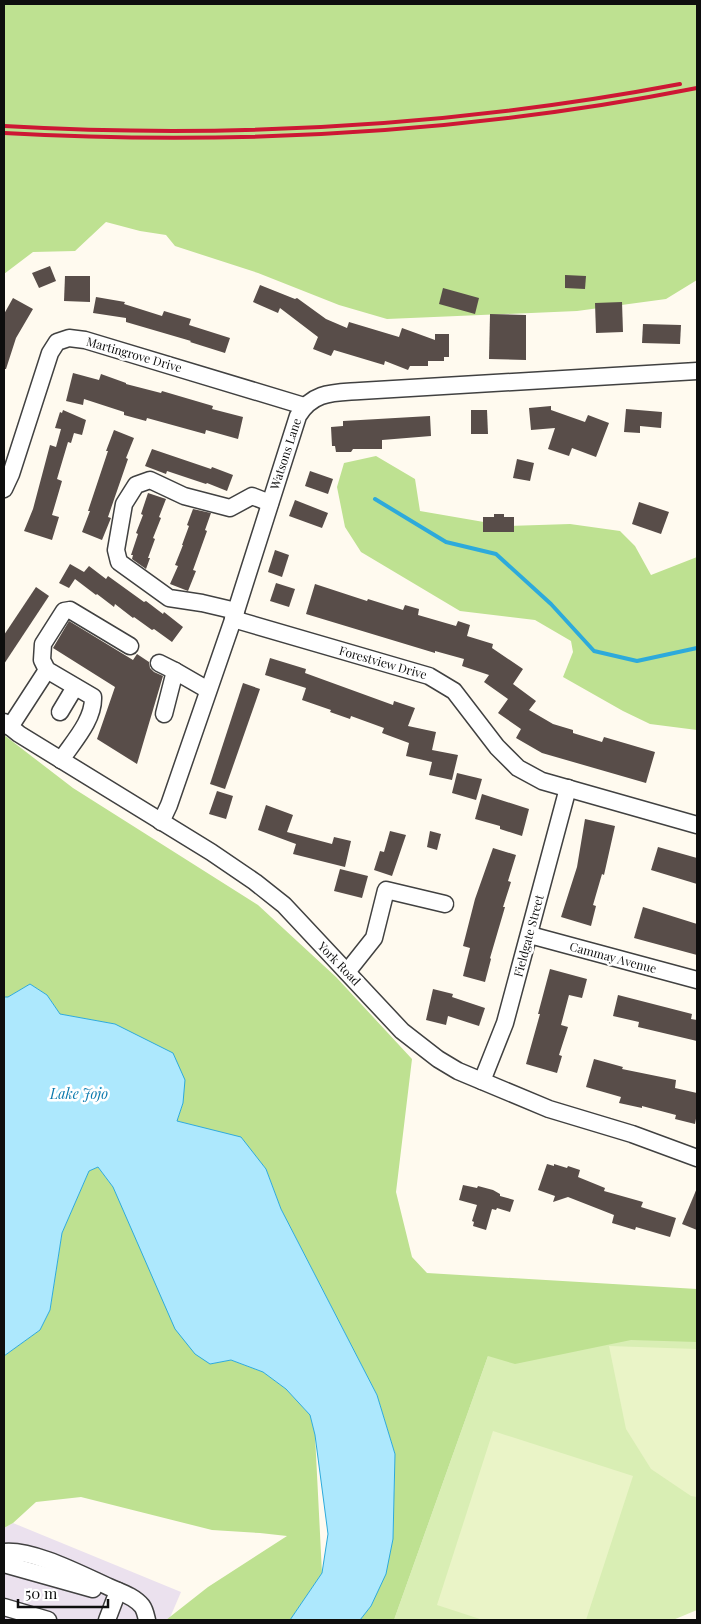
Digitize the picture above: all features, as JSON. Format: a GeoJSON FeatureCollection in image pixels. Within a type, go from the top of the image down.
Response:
{"type":"FeatureCollection","features":[{"type":"Feature","properties":{"kind":"street","name":"Martingrove Drive"},"geometry":{"type":"LineString","coordinates":[[4,489],[11,474],[50,353],[57,342],[69,338],[85,340],[304,406]]}},
{"type":"Feature","properties":{"kind":"street","name":"Watsons Lane"},"geometry":{"type":"LineString","coordinates":[[161,822],[234,615],[298,416],[304,406],[314,399],[331,394],[360,391],[697,371]]}},
{"type":"Feature","properties":{"kind":"street","name":"Forestview Drive"},"geometry":{"type":"LineString","coordinates":[[270,504],[252,496],[230,508],[184,496],[150,480],[136,485],[124,504],[116,550],[119,562],[169,598],[202,603],[234,615],[429,676],[454,691],[506,758],[518,768],[542,781],[697,825]]}},
{"type":"Feature","properties":{"kind":"street"},"geometry":{"type":"LineString","coordinates":[[61,760],[86,722],[93,697],[47,670],[42,660],[42,644],[64,611],[70,610],[130,646]]}},
{"type":"Feature","properties":{"kind":"street"},"geometry":{"type":"LineString","coordinates":[[159,663],[208,690]]}},
{"type":"Feature","properties":{"kind":"street"},"geometry":{"type":"LineString","coordinates":[[7,724],[47,670]]}},
{"type":"Feature","properties":{"kind":"street"},"geometry":{"type":"LineString","coordinates":[[164,714],[175,671]]}},
{"type":"Feature","properties":{"kind":"street"},"geometry":{"type":"LineString","coordinates":[[60,712],[75,687]]}},
{"type":"Feature","properties":{"kind":"street","name":"York Road"},"geometry":{"type":"LineString","coordinates":[[7,724],[61,760],[233,867],[284,905],[402,1031],[458,1072],[549,1109],[632,1134],[697,1158]]}},
{"type":"Feature","properties":{"kind":"street","name":"Fieldgate Street"},"geometry":{"type":"LineString","coordinates":[[482,1081],[505,1023],[568,788]]}},
{"type":"Feature","properties":{"kind":"street"},"geometry":{"type":"LineString","coordinates":[[347,972],[374,938],[386,890],[445,904]]}},
{"type":"Feature","properties":{"kind":"street","name":"Cammay Avenue"},"geometry":{"type":"LineString","coordinates":[[530,934],[697,980]]}},
{"type":"Feature","properties":{"kind":"street"},"geometry":{"type":"LineString","coordinates":[[4,1552],[10,1551],[29,1555],[66,1567],[129,1596],[142,1606],[147,1620]]}},
{"type":"Feature","properties":{"kind":"street"},"geometry":{"type":"LineString","coordinates":[[4,1564],[95,1589],[118,1592]]}},
{"type":"Feature","properties":{"kind":"street"},"geometry":{"type":"LineString","coordinates":[[107,1620],[118,1592]]}},
{"type":"Feature","properties":{"kind":"street"},"geometry":{"type":"LineString","coordinates":[[4,1607],[48,1620]]}},
{"type":"Feature","properties":{"kind":"shaded area"},"geometry":{"type":"Polygon","coordinates":[[[13,1523],[181,1592],[169,1620],[4,1620],[4,1528],[13,1523]]]}},
{"type":"Feature","properties":{"kind":"green space"},"geometry":{"type":"Polygon","coordinates":[[[4,4],[697,4],[697,280],[666,299],[577,311],[387,319],[339,305],[258,273],[175,246],[166,235],[140,231],[106,222],[75,251],[33,252],[4,274],[4,4]]]}},
{"type":"Feature","properties":{"kind":"green space"},"geometry":{"type":"Polygon","coordinates":[[[376,456],[415,479],[420,511],[507,526],[570,524],[620,531],[635,546],[651,575],[697,557],[697,730],[650,724],[563,677],[573,652],[571,641],[535,620],[460,611],[361,552],[345,527],[337,487],[344,463],[376,456]]]}},
{"type":"Feature","properties":{"kind":"green space"},"geometry":{"type":"Polygon","coordinates":[[[4,735],[73,788],[258,905],[336,977],[412,1059],[396,1192],[412,1257],[427,1273],[697,1289],[697,1342],[631,1340],[515,1364],[488,1356],[394,1620],[360,1620],[371,1606],[393,1539],[395,1454],[377,1395],[281,1209],[266,1169],[240,1137],[177,1121],[183,1103],[115,1024],[60,1014],[47,995],[30,984],[8,997],[4,997],[4,735]]]}},
{"type":"Feature","properties":{"kind":"green space"},"geometry":{"type":"Polygon","coordinates":[[[98,1167],[113,1187],[210,1364],[231,1360],[263,1372],[286,1389],[310,1415],[315,1435],[322,1573],[290,1620],[166,1620],[208,1587],[287,1536],[212,1530],[81,1497],[36,1502],[13,1523],[4,1528],[4,1356],[40,1330],[50,1310],[62,1233],[89,1171],[98,1167]]]}},
{"type":"Feature","properties":{"kind":"green space"},"geometry":{"type":"Polygon","coordinates":[[[697,1289],[697,1610],[673,1620],[394,1620],[488,1356],[697,1289]]]}},
{"type":"Feature","properties":{"kind":"green space"},"geometry":{"type":"Polygon","coordinates":[[[609,1346],[697,1349],[697,1497],[691,1496],[651,1469],[626,1429],[609,1346]]]}},
{"type":"Feature","properties":{"kind":"green space"},"geometry":{"type":"Polygon","coordinates":[[[493,1431],[633,1476],[586,1620],[483,1620],[437,1605],[493,1431]]]}},
{"type":"Feature","properties":{"kind":"water","name":"Lake Jojo"},"geometry":{"type":"Polygon","coordinates":[[[30,984],[47,995],[60,1014],[115,1024],[173,1053],[185,1080],[183,1103],[177,1121],[241,1137],[266,1169],[281,1209],[377,1395],[395,1454],[393,1539],[386,1574],[371,1606],[360,1620],[290,1620],[322,1573],[328,1534],[315,1435],[310,1415],[286,1389],[263,1372],[231,1360],[210,1364],[195,1354],[175,1329],[113,1187],[98,1167],[89,1171],[62,1233],[50,1310],[40,1330],[4,1356],[4,997],[8,997],[30,984]]]}},
{"type":"Feature","properties":{"kind":"building"},"geometry":{"type":"Polygon","coordinates":[[[50,266],[56,281],[39,288],[32,273],[50,266]]]}},
{"type":"Feature","properties":{"kind":"building"},"geometry":{"type":"Polygon","coordinates":[[[565,275],[586,276],[585,289],[565,288],[565,275]]]}},
{"type":"Feature","properties":{"kind":"building"},"geometry":{"type":"Polygon","coordinates":[[[65,276],[90,276],[90,302],[64,301],[65,276]]]}},
{"type":"Feature","properties":{"kind":"building"},"geometry":{"type":"Polygon","coordinates":[[[260,285],[295,299],[297,298],[326,319],[347,328],[349,322],[399,337],[402,328],[435,340],[435,334],[449,334],[449,357],[444,357],[444,361],[428,361],[428,366],[410,366],[408,370],[385,361],[384,365],[334,350],[331,356],[313,349],[318,337],[280,308],[278,313],[253,302],[260,285]]]}},
{"type":"Feature","properties":{"kind":"building"},"geometry":{"type":"Polygon","coordinates":[[[443,288],[479,298],[475,314],[439,304],[443,288]]]}},
{"type":"Feature","properties":{"kind":"building"},"geometry":{"type":"Polygon","coordinates":[[[96,297],[125,302],[124,304],[162,316],[164,311],[191,319],[189,325],[230,338],[225,353],[126,322],[126,318],[93,313],[96,297]]]}},
{"type":"Feature","properties":{"kind":"building"},"geometry":{"type":"Polygon","coordinates":[[[13,298],[33,309],[16,338],[6,369],[4,369],[4,314],[13,298]]]}},
{"type":"Feature","properties":{"kind":"building"},"geometry":{"type":"Polygon","coordinates":[[[622,302],[623,332],[596,333],[595,303],[622,302]]]}},
{"type":"Feature","properties":{"kind":"building"},"geometry":{"type":"Polygon","coordinates":[[[490,314],[526,315],[526,360],[489,359],[490,314]]]}},
{"type":"Feature","properties":{"kind":"building"},"geometry":{"type":"Polygon","coordinates":[[[643,324],[681,325],[680,344],[642,343],[643,324]]]}},
{"type":"Feature","properties":{"kind":"building"},"geometry":{"type":"Polygon","coordinates":[[[73,373],[99,380],[101,374],[126,384],[161,393],[162,391],[213,406],[212,409],[243,417],[238,439],[206,430],[205,434],[147,418],[146,421],[124,415],[124,412],[84,399],[83,405],[66,401],[73,373]]]}},
{"type":"Feature","properties":{"kind":"building"},"geometry":{"type":"Polygon","coordinates":[[[551,406],[551,410],[585,422],[588,415],[609,423],[596,457],[572,448],[569,456],[548,449],[555,428],[531,430],[529,408],[551,406]]]}},
{"type":"Feature","properties":{"kind":"building"},"geometry":{"type":"Polygon","coordinates":[[[626,409],[662,412],[661,428],[640,426],[640,433],[624,432],[626,409]]]}},
{"type":"Feature","properties":{"kind":"building"},"geometry":{"type":"Polygon","coordinates":[[[63,410],[86,420],[82,435],[74,433],[71,443],[68,442],[57,479],[62,481],[52,515],[59,517],[52,540],[24,531],[33,509],[50,445],[56,447],[61,429],[55,428],[60,412],[62,413],[63,410]]]}},
{"type":"Feature","properties":{"kind":"building"},"geometry":{"type":"Polygon","coordinates":[[[471,410],[487,410],[488,434],[471,434],[471,410]]]}},
{"type":"Feature","properties":{"kind":"building"},"geometry":{"type":"Polygon","coordinates":[[[430,416],[431,436],[382,440],[382,449],[353,449],[351,452],[336,452],[335,446],[332,446],[331,427],[343,426],[343,421],[430,416]]]}},
{"type":"Feature","properties":{"kind":"building"},"geometry":{"type":"Polygon","coordinates":[[[114,430],[134,438],[108,517],[111,518],[102,540],[82,532],[114,430]]]}},
{"type":"Feature","properties":{"kind":"building"},"geometry":{"type":"Polygon","coordinates":[[[152,449],[233,475],[227,491],[207,483],[167,471],[166,474],[145,466],[152,449]]]}},
{"type":"Feature","properties":{"kind":"building"},"geometry":{"type":"Polygon","coordinates":[[[517,459],[534,463],[530,481],[513,478],[517,459]]]}},
{"type":"Feature","properties":{"kind":"building"},"geometry":{"type":"Polygon","coordinates":[[[310,471],[333,479],[328,494],[305,486],[310,471]]]}},
{"type":"Feature","properties":{"kind":"building"},"geometry":{"type":"Polygon","coordinates":[[[148,493],[166,499],[153,538],[155,539],[146,569],[132,559],[133,555],[131,555],[148,493]]]}},
{"type":"Feature","properties":{"kind":"building"},"geometry":{"type":"Polygon","coordinates":[[[295,500],[328,513],[322,528],[289,516],[295,500]]]}},
{"type":"Feature","properties":{"kind":"building"},"geometry":{"type":"Polygon","coordinates":[[[639,502],[669,512],[661,534],[632,524],[639,502]]]}},
{"type":"Feature","properties":{"kind":"building"},"geometry":{"type":"Polygon","coordinates":[[[193,509],[211,513],[205,530],[207,531],[193,570],[196,571],[188,591],[170,584],[178,566],[175,565],[193,509]]]}},
{"type":"Feature","properties":{"kind":"building"},"geometry":{"type":"Polygon","coordinates":[[[494,514],[514,517],[514,532],[483,532],[483,517],[494,517],[494,514]]]}},
{"type":"Feature","properties":{"kind":"building"},"geometry":{"type":"Polygon","coordinates":[[[275,550],[289,555],[282,577],[268,572],[275,550]]]}},
{"type":"Feature","properties":{"kind":"building"},"geometry":{"type":"Polygon","coordinates":[[[70,564],[84,572],[89,566],[106,579],[108,576],[144,602],[146,601],[163,614],[164,612],[183,627],[172,642],[154,629],[152,630],[133,618],[115,604],[114,607],[75,579],[69,588],[59,583],[70,564]]]}},
{"type":"Feature","properties":{"kind":"building"},"geometry":{"type":"Polygon","coordinates":[[[276,583],[295,589],[289,607],[270,601],[276,583]]]}},
{"type":"Feature","properties":{"kind":"building"},"geometry":{"type":"Polygon","coordinates":[[[315,584],[367,601],[368,599],[403,610],[405,605],[419,609],[418,615],[456,626],[458,621],[470,625],[467,636],[493,644],[492,648],[523,669],[513,684],[536,701],[529,710],[553,724],[573,730],[573,733],[602,742],[604,737],[655,752],[646,783],[542,753],[516,738],[521,729],[498,713],[508,699],[484,682],[489,675],[462,666],[464,659],[435,651],[435,653],[306,614],[315,584]]]}},
{"type":"Feature","properties":{"kind":"building"},"geometry":{"type":"Polygon","coordinates":[[[36,587],[49,596],[4,664],[4,635],[36,587]]]}},
{"type":"Feature","properties":{"kind":"building"},"geometry":{"type":"Polygon","coordinates":[[[69,621],[133,660],[137,654],[149,662],[150,668],[154,672],[163,676],[137,764],[97,739],[115,687],[53,648],[69,621]]]}},
{"type":"Feature","properties":{"kind":"building"},"geometry":{"type":"Polygon","coordinates":[[[270,658],[306,669],[305,673],[393,705],[394,701],[415,708],[408,726],[436,732],[432,750],[458,755],[452,780],[429,775],[432,762],[406,756],[409,743],[382,733],[384,728],[351,716],[350,719],[302,700],[306,688],[265,675],[270,658]]]}},
{"type":"Feature","properties":{"kind":"building"},"geometry":{"type":"Polygon","coordinates":[[[243,683],[260,689],[225,789],[210,784],[243,683]]]}},
{"type":"Feature","properties":{"kind":"building"},"geometry":{"type":"Polygon","coordinates":[[[457,773],[482,779],[476,800],[452,793],[457,773]]]}},
{"type":"Feature","properties":{"kind":"building"},"geometry":{"type":"Polygon","coordinates":[[[217,791],[233,796],[226,819],[209,814],[217,791]]]}},
{"type":"Feature","properties":{"kind":"building"},"geometry":{"type":"Polygon","coordinates":[[[482,794],[529,809],[522,836],[500,829],[500,826],[475,819],[482,794]]]}},
{"type":"Feature","properties":{"kind":"building"},"geometry":{"type":"Polygon","coordinates":[[[266,805],[293,815],[287,832],[332,844],[334,837],[351,841],[345,867],[293,854],[296,844],[258,830],[266,805]]]}},
{"type":"Feature","properties":{"kind":"building"},"geometry":{"type":"Polygon","coordinates":[[[585,819],[615,826],[604,875],[602,874],[593,905],[596,906],[591,926],[561,917],[577,867],[585,819]]]}},
{"type":"Feature","properties":{"kind":"building"},"geometry":{"type":"Polygon","coordinates":[[[390,831],[406,835],[392,876],[374,870],[380,851],[384,852],[390,831]]]}},
{"type":"Feature","properties":{"kind":"building"},"geometry":{"type":"Polygon","coordinates":[[[430,831],[441,834],[437,850],[427,847],[430,831]]]}},
{"type":"Feature","properties":{"kind":"building"},"geometry":{"type":"Polygon","coordinates":[[[658,847],[697,858],[697,884],[651,870],[658,847]]]}},
{"type":"Feature","properties":{"kind":"building"},"geometry":{"type":"Polygon","coordinates":[[[493,848],[516,855],[508,881],[511,882],[503,907],[505,907],[485,982],[463,976],[470,948],[463,946],[475,899],[493,848]]]}},
{"type":"Feature","properties":{"kind":"building"},"geometry":{"type":"Polygon","coordinates":[[[340,869],[368,876],[362,898],[334,891],[340,869]]]}},
{"type":"Feature","properties":{"kind":"building"},"geometry":{"type":"Polygon","coordinates":[[[643,907],[697,924],[697,955],[634,938],[643,907]]]}},
{"type":"Feature","properties":{"kind":"building"},"geometry":{"type":"Polygon","coordinates":[[[550,969],[587,979],[582,998],[569,995],[561,1025],[568,1027],[559,1055],[562,1056],[557,1073],[526,1064],[550,969]]]}},
{"type":"Feature","properties":{"kind":"building"},"geometry":{"type":"Polygon","coordinates":[[[433,989],[453,994],[452,997],[485,1008],[479,1026],[448,1016],[446,1025],[426,1020],[433,989]]]}},
{"type":"Feature","properties":{"kind":"building"},"geometry":{"type":"Polygon","coordinates":[[[618,995],[692,1014],[691,1019],[697,1020],[697,1041],[638,1027],[639,1022],[613,1016],[618,995]]]}},
{"type":"Feature","properties":{"kind":"building"},"geometry":{"type":"Polygon","coordinates":[[[594,1059],[623,1067],[622,1069],[676,1080],[675,1088],[697,1093],[695,1124],[675,1119],[676,1115],[642,1106],[642,1108],[619,1103],[621,1097],[586,1087],[594,1059]]]}},
{"type":"Feature","properties":{"kind":"building"},"geometry":{"type":"Polygon","coordinates":[[[547,1164],[567,1168],[568,1166],[580,1170],[578,1177],[605,1188],[604,1191],[643,1202],[641,1207],[676,1218],[670,1237],[636,1227],[635,1230],[612,1223],[614,1215],[568,1197],[553,1202],[555,1196],[538,1190],[547,1164]]]}},
{"type":"Feature","properties":{"kind":"building"},"geometry":{"type":"Polygon","coordinates":[[[463,1185],[493,1190],[500,1194],[500,1196],[514,1200],[510,1212],[497,1208],[496,1210],[492,1209],[486,1230],[473,1226],[474,1222],[472,1221],[477,1205],[459,1200],[463,1185]]]}},
{"type":"Feature","properties":{"kind":"building"},"geometry":{"type":"Polygon","coordinates":[[[697,1188],[697,1230],[682,1224],[697,1188]]]}},
{"type":"Feature","properties":{"kind":"waterway"},"geometry":{"type":"LineString","coordinates":[[375,499],[446,542],[496,554],[551,604],[594,651],[637,661],[697,648]]}},
{"type":"Feature","properties":{"kind":"railway"},"geometry":{"type":"LineString","coordinates":[[4,126],[174,131],[343,126],[512,110],[680,84]]}},
{"type":"Feature","properties":{"kind":"railway"},"geometry":{"type":"LineString","coordinates":[[4,133],[178,138],[352,132],[525,116],[697,88]]}}]}
